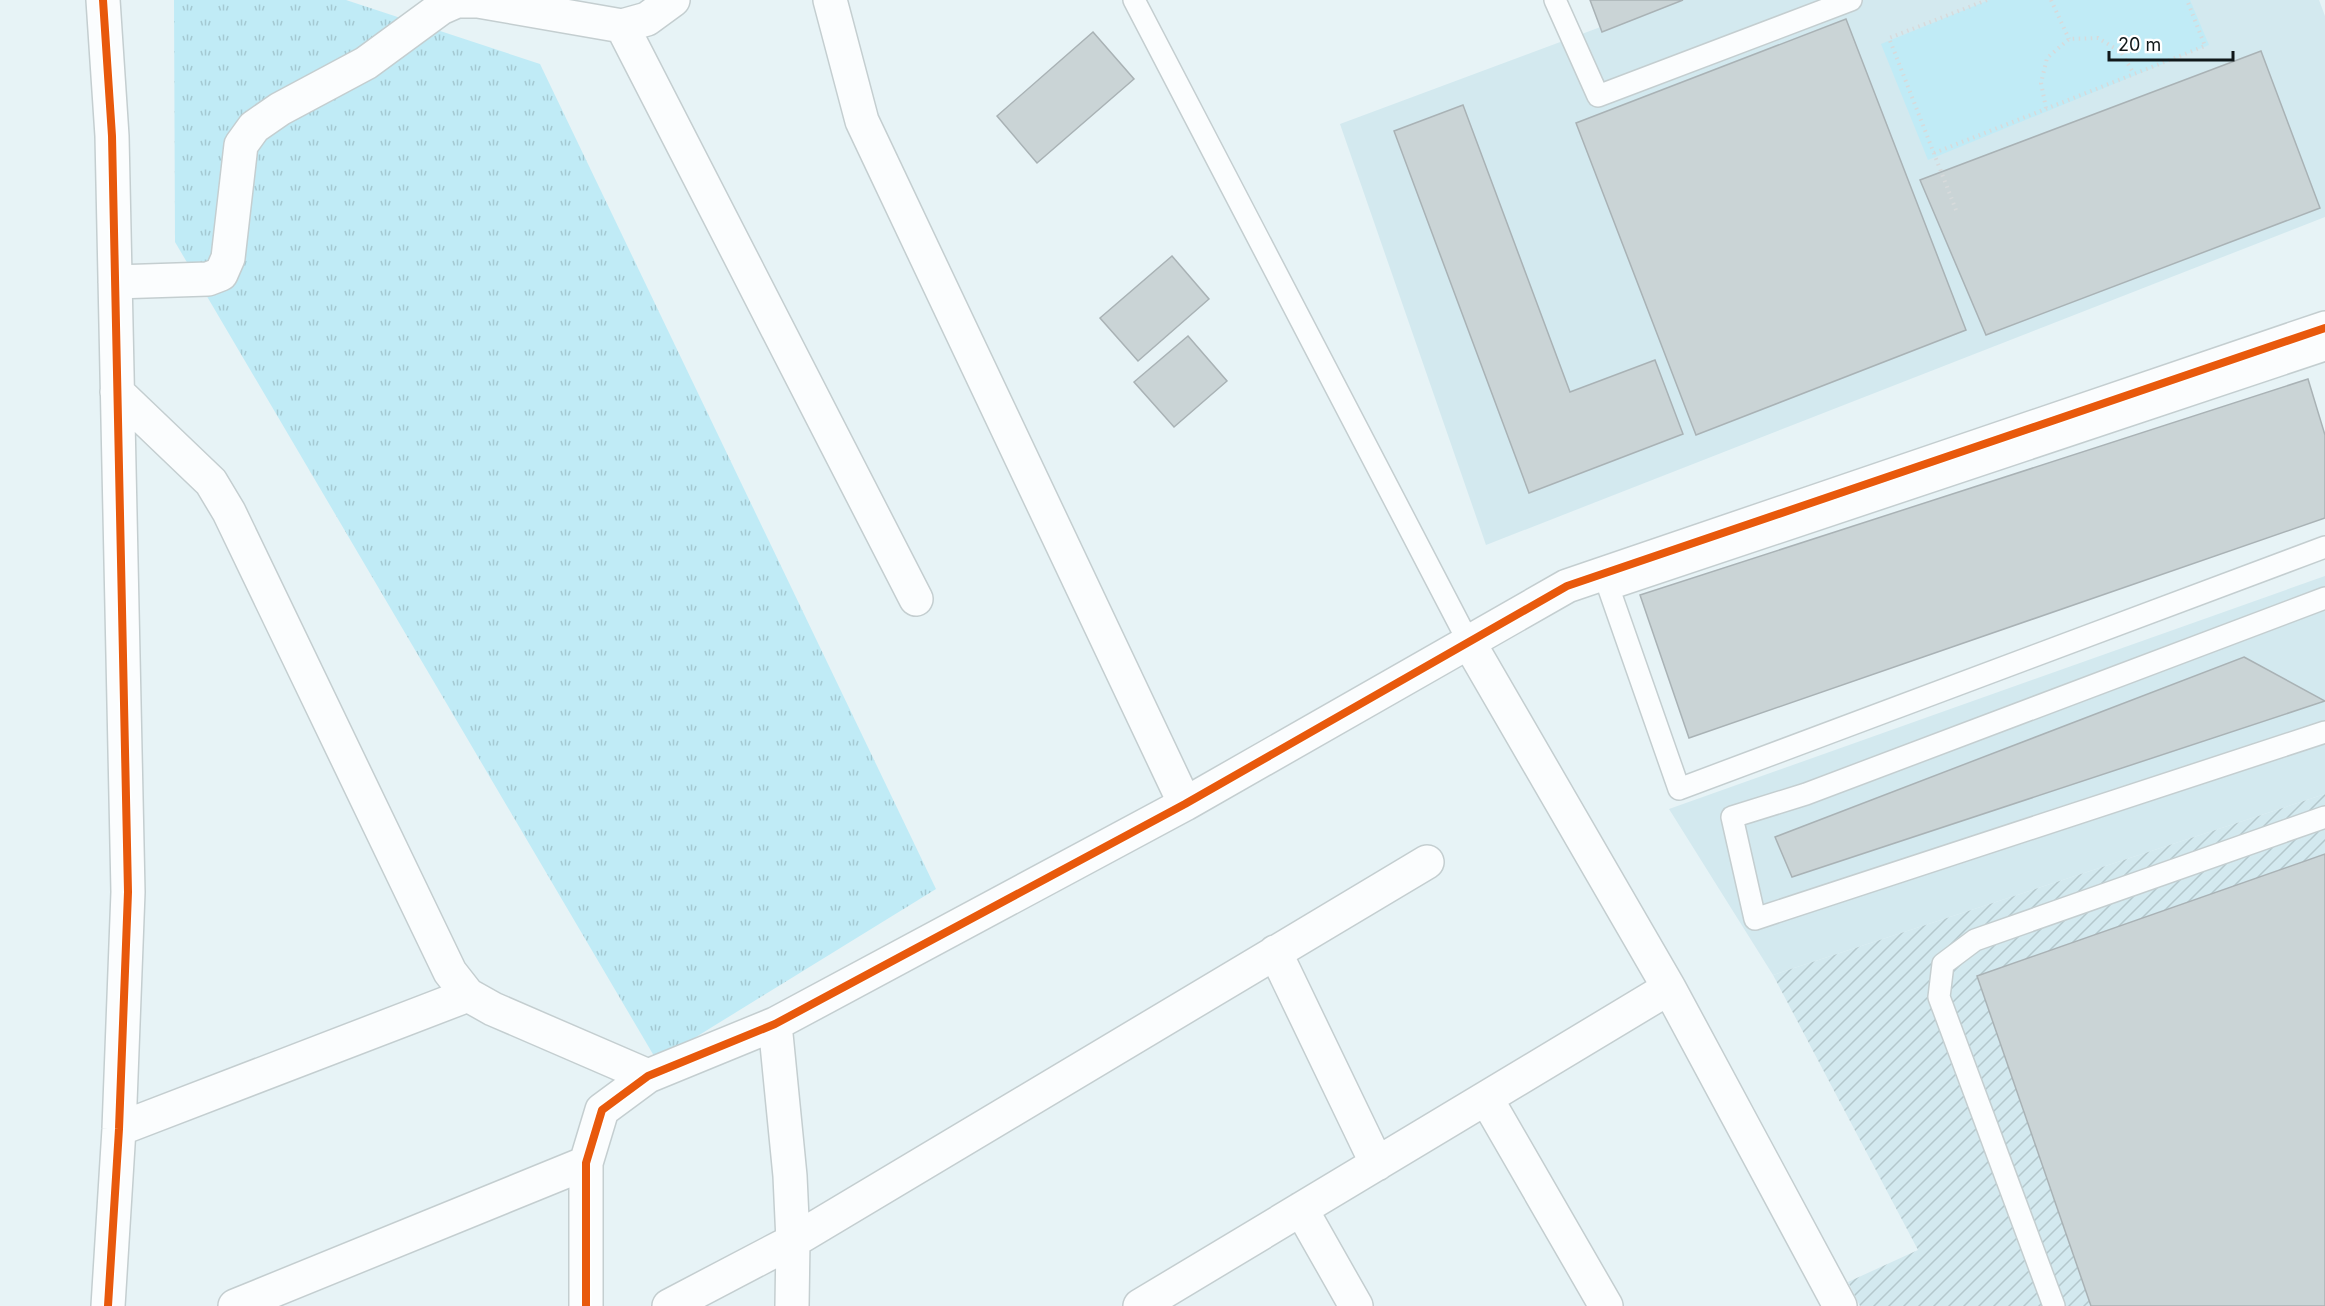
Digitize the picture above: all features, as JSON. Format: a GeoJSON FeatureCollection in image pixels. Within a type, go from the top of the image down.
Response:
{"type":"FeatureCollection","features":[{"type":"Feature","properties":{"kind":"street"},"geometry":{"type":"LineString","coordinates":[[103,0],[112,136],[128,892],[119,1129],[108,1306]]}},
{"type":"Feature","properties":{"kind":"street"},"geometry":{"type":"LineString","coordinates":[[115,282],[208,279],[221,274],[228,258],[241,145],[254,127],[280,109],[366,63],[455,0],[478,1],[622,26],[647,19],[673,0]]}},
{"type":"Feature","properties":{"kind":"street"},"geometry":{"type":"LineString","coordinates":[[830,0],[862,121],[1185,804]]}},
{"type":"Feature","properties":{"kind":"street"},"geometry":{"type":"LineString","coordinates":[[622,26],[915,599]]}},
{"type":"Feature","properties":{"kind":"street"},"geometry":{"type":"LineString","coordinates":[[586,1306],[586,1163],[602,1110],[648,1076],[775,1024],[1185,804],[1567,586],[2325,328]]}},
{"type":"Feature","properties":{"kind":"street"},"geometry":{"type":"LineString","coordinates":[[117,392],[211,482],[229,512],[450,972],[468,995],[493,1009],[648,1076]]}},
{"type":"Feature","properties":{"kind":"street"},"geometry":{"type":"LineString","coordinates":[[1468,642],[1669,988],[1840,1306]]}},
{"type":"Feature","properties":{"kind":"street"},"geometry":{"type":"LineString","coordinates":[[669,1306],[793,1241],[1427,862]]}},
{"type":"Feature","properties":{"kind":"street"},"geometry":{"type":"LineString","coordinates":[[1275,952],[1377,1164]]}},
{"type":"Feature","properties":{"kind":"street"},"geometry":{"type":"LineString","coordinates":[[1140,1306],[1669,988]]}},
{"type":"Feature","properties":{"kind":"street"},"geometry":{"type":"LineString","coordinates":[[119,1129],[468,995]]}},
{"type":"Feature","properties":{"kind":"street"},"geometry":{"type":"LineString","coordinates":[[775,1024],[790,1176],[793,1241],[792,1306]]}},
{"type":"Feature","properties":{"kind":"street"},"geometry":{"type":"LineString","coordinates":[[1486,1098],[1606,1306]]}},
{"type":"Feature","properties":{"kind":"street"},"geometry":{"type":"LineString","coordinates":[[235,1306],[586,1163]]}},
{"type":"Feature","properties":{"kind":"street"},"geometry":{"type":"LineString","coordinates":[[1301,1209],[1356,1306]]}},
{"type":"Feature","properties":{"kind":"lane"},"geometry":{"type":"LineString","coordinates":[[1134,0],[1468,642]]}},
{"type":"Feature","properties":{"kind":"lane"},"geometry":{"type":"LineString","coordinates":[[1555,0],[1599,96],[1851,0]]}},
{"type":"Feature","properties":{"kind":"lane"},"geometry":{"type":"LineString","coordinates":[[2325,350],[1609,590],[1679,789],[2325,547]]}},
{"type":"Feature","properties":{"kind":"lane"},"geometry":{"type":"LineString","coordinates":[[2325,598],[1806,794],[1732,817],[1755,919],[2325,732]]}},
{"type":"Feature","properties":{"kind":"lane"},"geometry":{"type":"LineString","coordinates":[[2054,1306],[1939,997],[1943,964],[1975,940],[2325,817]]}},
{"type":"Feature","properties":{"kind":"path"},"geometry":{"type":"LineString","coordinates":[[1956,210],[1889,39],[1987,0]]}},
{"type":"Feature","properties":{"kind":"path"},"geometry":{"type":"LineString","coordinates":[[2051,0],[2069,39]]}},
{"type":"Feature","properties":{"kind":"path"},"geometry":{"type":"LineString","coordinates":[[1934,153],[2205,46],[2187,0]]}},
{"type":"Feature","properties":{"kind":"path"},"geometry":{"type":"LineString","coordinates":[[2046,108],[2041,83],[2047,58],[2069,39],[2098,38],[2121,52],[2133,74]]}},
{"type":"Feature","properties":{"kind":"shaded area"},"geometry":{"type":"Polygon","coordinates":[[[1673,0],[2319,0],[2325,16],[2325,217],[1486,545],[1340,124],[1673,0]]]}},
{"type":"Feature","properties":{"kind":"shaded area"},"geometry":{"type":"Polygon","coordinates":[[[2325,576],[2325,794],[1773,975],[1669,809],[2325,576]]]}},
{"type":"Feature","properties":{"kind":"shaded area"},"geometry":{"type":"Polygon","coordinates":[[[2325,794],[2325,1306],[1860,1306],[1848,1282],[1918,1250],[1773,975],[2325,794]]]}},
{"type":"Feature","properties":{"kind":"green space"},"geometry":{"type":"Polygon","coordinates":[[[174,0],[346,0],[540,64],[936,889],[657,1061],[175,242],[174,0]]]}},
{"type":"Feature","properties":{"kind":"green space"},"geometry":{"type":"Polygon","coordinates":[[[1989,0],[2190,0],[2209,45],[1928,160],[1881,44],[1989,0]]]}},
{"type":"Feature","properties":{"kind":"building"},"geometry":{"type":"Polygon","coordinates":[[[1590,0],[1683,0],[1602,32],[1590,0]]]}},
{"type":"Feature","properties":{"kind":"building"},"geometry":{"type":"Polygon","coordinates":[[[1846,19],[1966,330],[1696,435],[1576,123],[1846,19]]]}},
{"type":"Feature","properties":{"kind":"building"},"geometry":{"type":"Polygon","coordinates":[[[1093,32],[1134,79],[1037,163],[997,116],[1093,32]]]}},
{"type":"Feature","properties":{"kind":"building"},"geometry":{"type":"Polygon","coordinates":[[[2261,51],[2320,208],[1986,335],[1920,180],[2261,51]]]}},
{"type":"Feature","properties":{"kind":"building"},"geometry":{"type":"Polygon","coordinates":[[[1463,105],[1570,392],[1655,360],[1683,434],[1529,493],[1394,131],[1463,105]]]}},
{"type":"Feature","properties":{"kind":"building"},"geometry":{"type":"Polygon","coordinates":[[[1172,256],[1209,299],[1138,361],[1100,318],[1172,256]]]}},
{"type":"Feature","properties":{"kind":"building"},"geometry":{"type":"Polygon","coordinates":[[[1188,336],[1227,381],[1174,427],[1134,382],[1188,336]]]}},
{"type":"Feature","properties":{"kind":"building"},"geometry":{"type":"Polygon","coordinates":[[[2308,379],[2325,435],[2325,518],[1689,738],[1640,595],[2308,379]]]}},
{"type":"Feature","properties":{"kind":"building"},"geometry":{"type":"Polygon","coordinates":[[[2244,657],[2325,701],[1792,877],[1775,837],[2244,657]]]}},
{"type":"Feature","properties":{"kind":"building"},"geometry":{"type":"Polygon","coordinates":[[[2325,854],[2325,1306],[2091,1306],[1977,976],[2325,854]]]}},
{"type":"Feature","properties":{"kind":"cycle path"},"geometry":{"type":"LineString","coordinates":[[103,0],[112,136],[128,892],[119,1129],[108,1306]]}},
{"type":"Feature","properties":{"kind":"cycle path"},"geometry":{"type":"LineString","coordinates":[[586,1306],[586,1163],[602,1110],[648,1076],[775,1024],[1185,804],[1567,586],[2325,328]]}}]}
